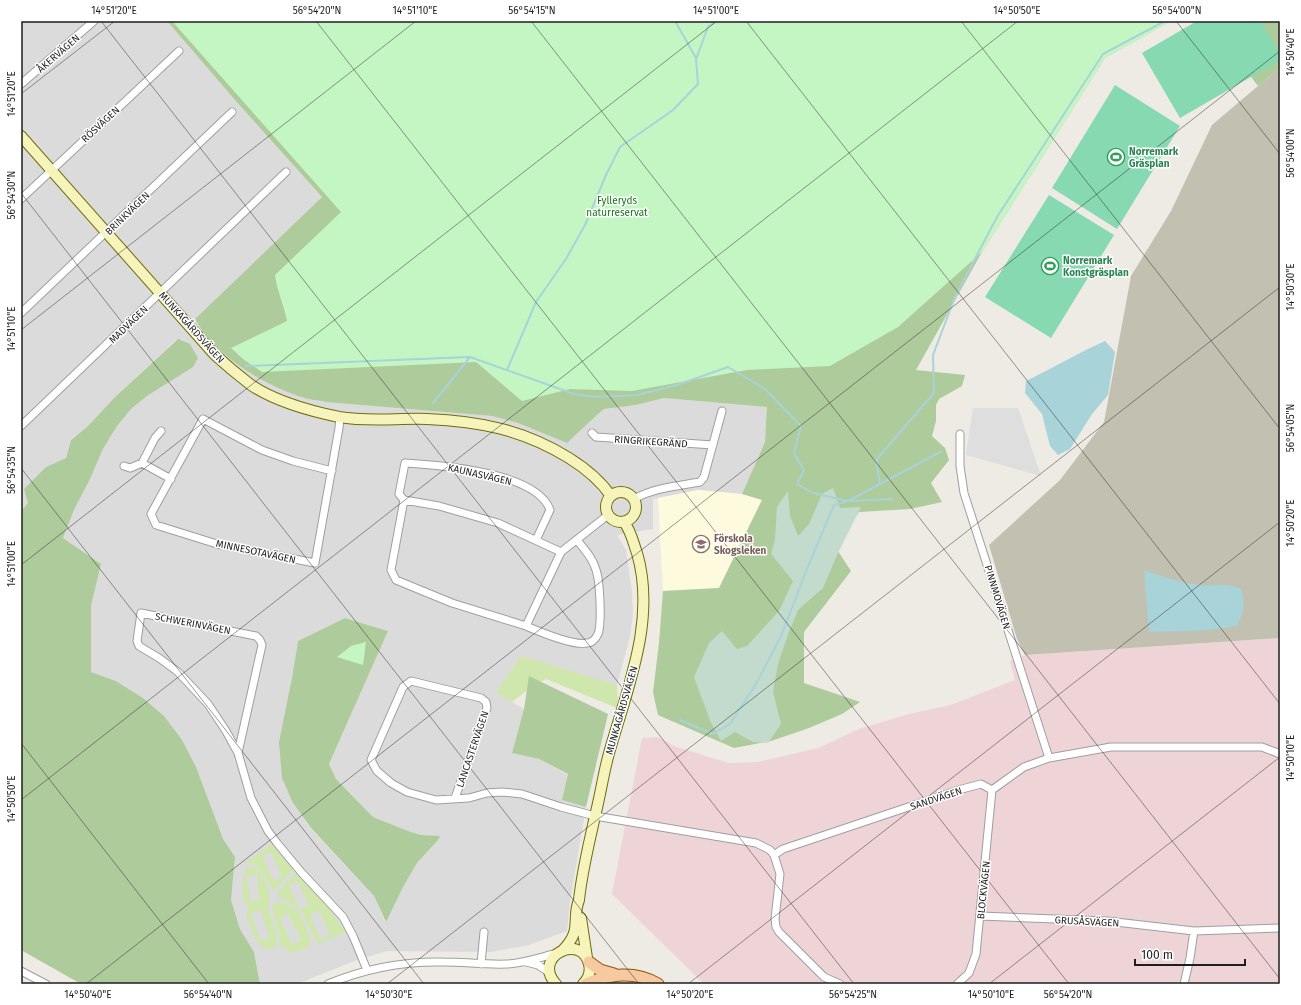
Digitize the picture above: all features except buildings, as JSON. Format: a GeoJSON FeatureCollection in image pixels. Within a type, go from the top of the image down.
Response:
{"type":"FeatureCollection","features":[{"type":"Feature","properties":{"kind":"main road"},"geometry":{"type":"LineString","coordinates":[[588,960],[600,970],[615,974],[636,975],[658,984]]}},
{"type":"Feature","properties":{"kind":"main road"},"geometry":{"type":"LineString","coordinates":[[585,984],[615,974]]}},
{"type":"Feature","properties":{"kind":"street","name":"ÅKERVÄGEN"},"geometry":{"type":"LineString","coordinates":[[21,84],[94,21]]}},
{"type":"Feature","properties":{"kind":"street","name":"RÖSVÄGEN"},"geometry":{"type":"LineString","coordinates":[[21,199],[179,50]]}},
{"type":"Feature","properties":{"kind":"street","name":"BRINKVÄGEN"},"geometry":{"type":"LineString","coordinates":[[21,313],[232,112]]}},
{"type":"Feature","properties":{"kind":"street","name":"MUNKAGÅRDSVÄGEN"},"geometry":{"type":"LineString","coordinates":[[21,136],[161,292],[214,354],[252,385],[275,398],[318,412],[340,417],[360,419],[427,419],[467,422],[512,431],[555,449],[575,462],[603,485],[611,496]]}},
{"type":"Feature","properties":{"kind":"street","name":"MADVÄGEN"},"geometry":{"type":"LineString","coordinates":[[21,426],[286,172]]}},
{"type":"Feature","properties":{"kind":"street"},"geometry":{"type":"LineString","coordinates":[[634,498],[660,488],[700,482],[704,477],[722,411]]}},
{"type":"Feature","properties":{"kind":"street","name":"MINNESOTAVÄGEN"},"geometry":{"type":"LineString","coordinates":[[332,471],[293,461],[262,450],[203,419],[151,514],[156,525],[217,544],[315,563],[332,471],[340,417]]}},
{"type":"Feature","properties":{"kind":"street"},"geometry":{"type":"LineString","coordinates":[[124,466],[130,468],[142,463],[155,438],[161,431]]}},
{"type":"Feature","properties":{"kind":"street","name":"RINGRIKEGRÄND"},"geometry":{"type":"LineString","coordinates":[[592,433],[596,437],[713,445]]}},
{"type":"Feature","properties":{"kind":"street","name":"PINNMOVÄGEN"},"geometry":{"type":"LineString","coordinates":[[960,434],[960,466],[964,493],[1049,758]]}},
{"type":"Feature","properties":{"kind":"street"},"geometry":{"type":"LineString","coordinates":[[142,463],[171,479]]}},
{"type":"Feature","properties":{"kind":"street","name":"KAUNASVÄGEN"},"geometry":{"type":"LineString","coordinates":[[536,540],[550,510],[548,504],[529,489],[502,477],[462,468],[405,463],[399,494],[404,500],[391,570],[396,580],[452,603],[562,639],[587,644],[593,641],[598,634],[600,624],[600,584],[592,560],[576,540]]}},
{"type":"Feature","properties":{"kind":"street"},"geometry":{"type":"LineString","coordinates":[[623,492],[634,498],[636,506],[632,518],[624,522],[615,521],[608,515],[606,507],[608,499],[615,493],[623,492]]}},
{"type":"Feature","properties":{"kind":"street"},"geometry":{"type":"LineString","coordinates":[[404,500],[439,506],[471,514],[498,523],[561,552]]}},
{"type":"Feature","properties":{"kind":"street"},"geometry":{"type":"LineString","coordinates":[[526,626],[561,552],[608,515]]}},
{"type":"Feature","properties":{"kind":"street","name":"MUNKAGÅRDSVÄGEN"},"geometry":{"type":"LineString","coordinates":[[553,980],[550,964],[572,939],[576,931],[576,906],[579,900],[586,853],[608,759],[639,645],[644,608],[643,586],[639,560],[632,536],[624,522]]}},
{"type":"Feature","properties":{"kind":"street","name":"SCHWERINVÄGEN"},"geometry":{"type":"LineString","coordinates":[[238,754],[262,646],[260,640],[256,636],[141,613],[137,641],[139,646],[169,665],[195,689],[218,718],[238,754],[251,798],[265,825],[297,868],[342,918],[353,936],[366,970]]}},
{"type":"Feature","properties":{"kind":"street","name":"LANCASTERVÄGEN"},"geometry":{"type":"LineString","coordinates":[[455,798],[487,708],[486,702],[481,698],[411,682],[403,687],[371,760],[377,771],[391,783],[407,792],[436,800],[469,798],[487,793],[502,792],[522,794],[595,816]]}},
{"type":"Feature","properties":{"kind":"street"},"geometry":{"type":"LineString","coordinates":[[992,790],[1024,767],[1049,758],[1111,747],[1262,747],[1280,754]]}},
{"type":"Feature","properties":{"kind":"street","name":"SANDVÄGEN"},"geometry":{"type":"LineString","coordinates":[[774,855],[783,849],[962,789],[981,784],[992,790]]}},
{"type":"Feature","properties":{"kind":"street","name":"BLOCKVÄGEN"},"geometry":{"type":"LineString","coordinates":[[957,984],[969,973],[976,954],[992,790]]}},
{"type":"Feature","properties":{"kind":"street"},"geometry":{"type":"LineString","coordinates":[[595,816],[756,843],[770,850],[774,855],[780,874],[775,919],[776,927],[779,932],[824,977],[840,984]]}},
{"type":"Feature","properties":{"kind":"street","name":"MUNKAGÅRDSVÄGEN"},"geometry":{"type":"LineString","coordinates":[[579,900],[581,907],[582,930],[588,960]]}},
{"type":"Feature","properties":{"kind":"street","name":"GRUSÅSVÄGEN"},"geometry":{"type":"LineString","coordinates":[[980,916],[1107,921],[1194,931],[1280,928]]}},
{"type":"Feature","properties":{"kind":"street"},"geometry":{"type":"LineString","coordinates":[[1184,984],[1194,931]]}},
{"type":"Feature","properties":{"kind":"street"},"geometry":{"type":"LineString","coordinates":[[481,964],[484,932]]}},
{"type":"Feature","properties":{"kind":"street"},"geometry":{"type":"LineString","coordinates":[[328,984],[366,970],[398,963],[506,964],[523,962],[561,951],[576,950],[588,960],[589,975],[585,984]]}},
{"type":"Feature","properties":{"kind":"street"},"geometry":{"type":"LineString","coordinates":[[523,962],[538,965],[553,980]]}},
{"type":"Feature","properties":{"kind":"street"},"geometry":{"type":"LineString","coordinates":[[21,971],[46,984]]}},
{"type":"Feature","properties":{"kind":"shaded area"},"geometry":{"type":"Polygon","coordinates":[[[21,21],[167,21],[322,197],[195,319],[224,353],[250,372],[279,388],[303,397],[326,402],[492,416],[518,423],[567,443],[604,409],[636,405],[664,398],[768,407],[765,442],[742,494],[698,490],[653,499],[653,529],[617,535],[626,550],[632,592],[633,614],[630,637],[617,685],[563,670],[497,693],[524,709],[512,753],[539,759],[568,775],[562,800],[586,807],[570,901],[567,931],[529,945],[491,952],[387,951],[357,960],[297,984],[260,984],[254,952],[240,929],[231,900],[235,857],[223,839],[164,716],[143,698],[116,681],[91,672],[91,606],[101,564],[63,538],[74,510],[103,449],[117,426],[131,409],[147,396],[164,386],[177,339],[114,398],[88,426],[71,439],[66,458],[46,467],[28,503],[21,511],[21,21]],[[345,618],[298,641],[292,678],[293,803],[310,828],[374,896],[385,922],[417,863],[439,837],[421,835],[373,817],[336,779],[329,764],[388,631],[345,618]]]}},
{"type":"Feature","properties":{"kind":"shaded area"},"geometry":{"type":"Polygon","coordinates":[[[1280,68],[1280,638],[1025,655],[1017,639],[989,545],[1060,480],[1104,422],[1131,276],[1171,211],[1212,125],[1280,68]]]}},
{"type":"Feature","properties":{"kind":"shaded area"},"geometry":{"type":"Polygon","coordinates":[[[973,408],[1018,408],[1041,476],[966,455],[973,408]]]}},
{"type":"Feature","properties":{"kind":"shaded area","name":"Förskola Skogsleken"},"geometry":{"type":"Polygon","coordinates":[[[698,490],[742,494],[762,499],[719,588],[663,591],[658,498],[698,490]]]}},
{"type":"Feature","properties":{"kind":"shaded area"},"geometry":{"type":"Polygon","coordinates":[[[1280,638],[1280,984],[704,984],[612,894],[642,738],[657,737],[677,747],[728,763],[758,762],[818,748],[859,729],[909,714],[951,705],[1015,680],[1010,661],[1025,655],[1280,638]]]}},
{"type":"Feature","properties":{"kind":"green space","name":"Fylleryds naturreservat"},"geometry":{"type":"Polygon","coordinates":[[[167,21],[1171,21],[1105,58],[982,252],[916,370],[965,375],[962,386],[939,399],[936,405],[936,421],[932,436],[945,448],[949,460],[931,483],[942,502],[910,509],[859,512],[834,545],[851,571],[804,632],[804,683],[860,702],[842,714],[809,728],[771,741],[734,748],[658,715],[653,692],[663,591],[719,588],[762,500],[742,494],[765,442],[767,407],[664,398],[636,405],[604,409],[567,443],[518,423],[492,416],[326,402],[308,399],[289,393],[250,373],[216,347],[205,335],[195,319],[322,197],[167,21]]]}},
{"type":"Feature","properties":{"kind":"green space","name":"Fylleryds naturreservat"},"geometry":{"type":"Polygon","coordinates":[[[172,21],[1171,21],[1105,58],[982,252],[898,327],[830,366],[747,370],[632,391],[570,389],[522,401],[476,362],[262,372],[243,359],[231,348],[287,321],[275,275],[341,212],[172,21]]]}},
{"type":"Feature","properties":{"kind":"green space","name":"Norremark Gräsplan"},"geometry":{"type":"Polygon","coordinates":[[[1197,21],[1261,21],[1280,54],[1280,60],[1180,118],[1142,53],[1197,21]]]}},
{"type":"Feature","properties":{"kind":"green space"},"geometry":{"type":"Polygon","coordinates":[[[1209,21],[1280,21],[1280,68],[1258,86],[1209,21]]]}},
{"type":"Feature","properties":{"kind":"green space","name":"Norremark Gräsplan"},"geometry":{"type":"Polygon","coordinates":[[[1115,85],[1180,126],[1117,229],[1052,188],[1115,85]]]}},
{"type":"Feature","properties":{"kind":"green space","name":"Norremark Konstgräsplan"},"geometry":{"type":"Polygon","coordinates":[[[1049,195],[1114,235],[1051,338],[985,297],[1049,195]]]}},
{"type":"Feature","properties":{"kind":"green space"},"geometry":{"type":"Polygon","coordinates":[[[178,339],[190,344],[198,358],[193,367],[147,396],[131,409],[117,426],[103,449],[74,510],[63,538],[101,564],[91,606],[91,672],[116,681],[143,698],[164,716],[182,740],[196,767],[223,839],[235,857],[231,900],[240,929],[254,952],[260,984],[81,984],[21,950],[21,511],[28,503],[24,489],[46,467],[66,458],[71,440],[88,426],[114,398],[178,339]]]}},
{"type":"Feature","properties":{"kind":"green space"},"geometry":{"type":"Polygon","coordinates":[[[833,488],[840,508],[861,507],[838,553],[823,588],[798,610],[789,632],[778,664],[773,692],[781,724],[768,743],[753,742],[735,732],[721,741],[711,723],[694,677],[709,643],[722,631],[737,649],[747,646],[779,611],[793,581],[771,554],[775,539],[777,507],[788,491],[790,516],[798,536],[809,524],[822,494],[833,488]]]}},
{"type":"Feature","properties":{"kind":"green space"},"geometry":{"type":"Polygon","coordinates":[[[345,618],[388,631],[329,764],[336,779],[373,817],[421,835],[440,836],[417,863],[403,887],[386,922],[374,896],[311,828],[293,803],[282,778],[279,742],[298,641],[345,618]]]}},
{"type":"Feature","properties":{"kind":"green space"},"geometry":{"type":"Polygon","coordinates":[[[366,642],[363,665],[337,657],[351,646],[366,642]]]}},
{"type":"Feature","properties":{"kind":"green space"},"geometry":{"type":"Polygon","coordinates":[[[521,656],[617,685],[617,708],[546,679],[530,688],[512,702],[496,693],[521,656]]]}},
{"type":"Feature","properties":{"kind":"green space"},"geometry":{"type":"Polygon","coordinates":[[[529,676],[608,714],[586,807],[562,800],[568,774],[539,759],[512,753],[524,709],[529,676]]]}},
{"type":"Feature","properties":{"kind":"green space"},"geometry":{"type":"Polygon","coordinates":[[[271,844],[294,869],[274,891],[259,868],[252,863],[245,863],[271,844]],[[271,852],[262,856],[274,881],[282,877],[271,852]]]}},
{"type":"Feature","properties":{"kind":"green space"},"geometry":{"type":"Polygon","coordinates":[[[253,867],[260,872],[268,888],[269,911],[277,938],[275,947],[269,950],[262,947],[256,941],[247,918],[248,906],[243,900],[243,879],[246,869],[253,867]],[[257,874],[247,875],[250,901],[259,900],[257,874]],[[261,910],[251,913],[260,941],[269,938],[261,910]]]}},
{"type":"Feature","properties":{"kind":"green space"},"geometry":{"type":"Polygon","coordinates":[[[296,873],[327,906],[346,932],[319,943],[317,942],[300,910],[281,898],[277,893],[296,873]],[[298,881],[289,885],[300,909],[309,905],[298,881]],[[319,911],[310,915],[321,939],[330,934],[319,911]]]}},
{"type":"Feature","properties":{"kind":"green space"},"geometry":{"type":"Polygon","coordinates":[[[276,902],[281,903],[289,905],[296,910],[306,928],[310,943],[309,947],[292,953],[280,946],[272,905],[276,902]],[[288,914],[280,918],[292,944],[301,940],[288,914]]]}},
{"type":"Feature","properties":{"kind":"water"},"geometry":{"type":"Polygon","coordinates":[[[1105,341],[1115,352],[1108,395],[1092,414],[1070,449],[1058,455],[1050,446],[1042,414],[1025,393],[1026,381],[1105,341]]]}},
{"type":"Feature","properties":{"kind":"water"},"geometry":{"type":"Polygon","coordinates":[[[1144,570],[1187,583],[1201,585],[1226,585],[1241,589],[1244,608],[1237,626],[1204,630],[1149,632],[1144,570]]]}},
{"type":"Feature","properties":{"kind":"waterway"},"geometry":{"type":"LineString","coordinates":[[675,21],[696,58]]}},
{"type":"Feature","properties":{"kind":"waterway"},"geometry":{"type":"LineString","coordinates":[[507,370],[536,302],[566,259],[585,225],[606,175],[620,147],[673,110],[698,84],[696,59],[708,27],[716,21]]}},
{"type":"Feature","properties":{"kind":"waterway"},"geometry":{"type":"LineString","coordinates":[[680,720],[713,734],[730,724],[756,684],[781,636],[834,505],[848,501],[880,484],[876,460],[934,393],[933,355],[955,297],[997,217],[1103,54],[1165,21]]}},
{"type":"Feature","properties":{"kind":"waterway"},"geometry":{"type":"LineString","coordinates":[[245,366],[470,357],[574,394],[594,397],[637,395],[677,385],[728,367],[765,389],[801,426],[794,453],[804,470],[797,484],[813,493],[848,501],[892,499]]}},
{"type":"Feature","properties":{"kind":"waterway"},"geometry":{"type":"LineString","coordinates":[[433,403],[470,357]]}},
{"type":"Feature","properties":{"kind":"waterway"},"geometry":{"type":"LineString","coordinates":[[880,484],[942,451]]}},
{"type":"Feature","properties":{"kind":"place","name":"Norremark Gräsplan"},"geometry":{"type":"Point","coordinates":[1116,157]}},
{"type":"Feature","properties":{"kind":"place","name":"Norremark Konstgräsplan"},"geometry":{"type":"Point","coordinates":[1050,266]}},
{"type":"Feature","properties":{"kind":"place","name":"Förskola Skogsleken"},"geometry":{"type":"Point","coordinates":[701,544]}}]}
